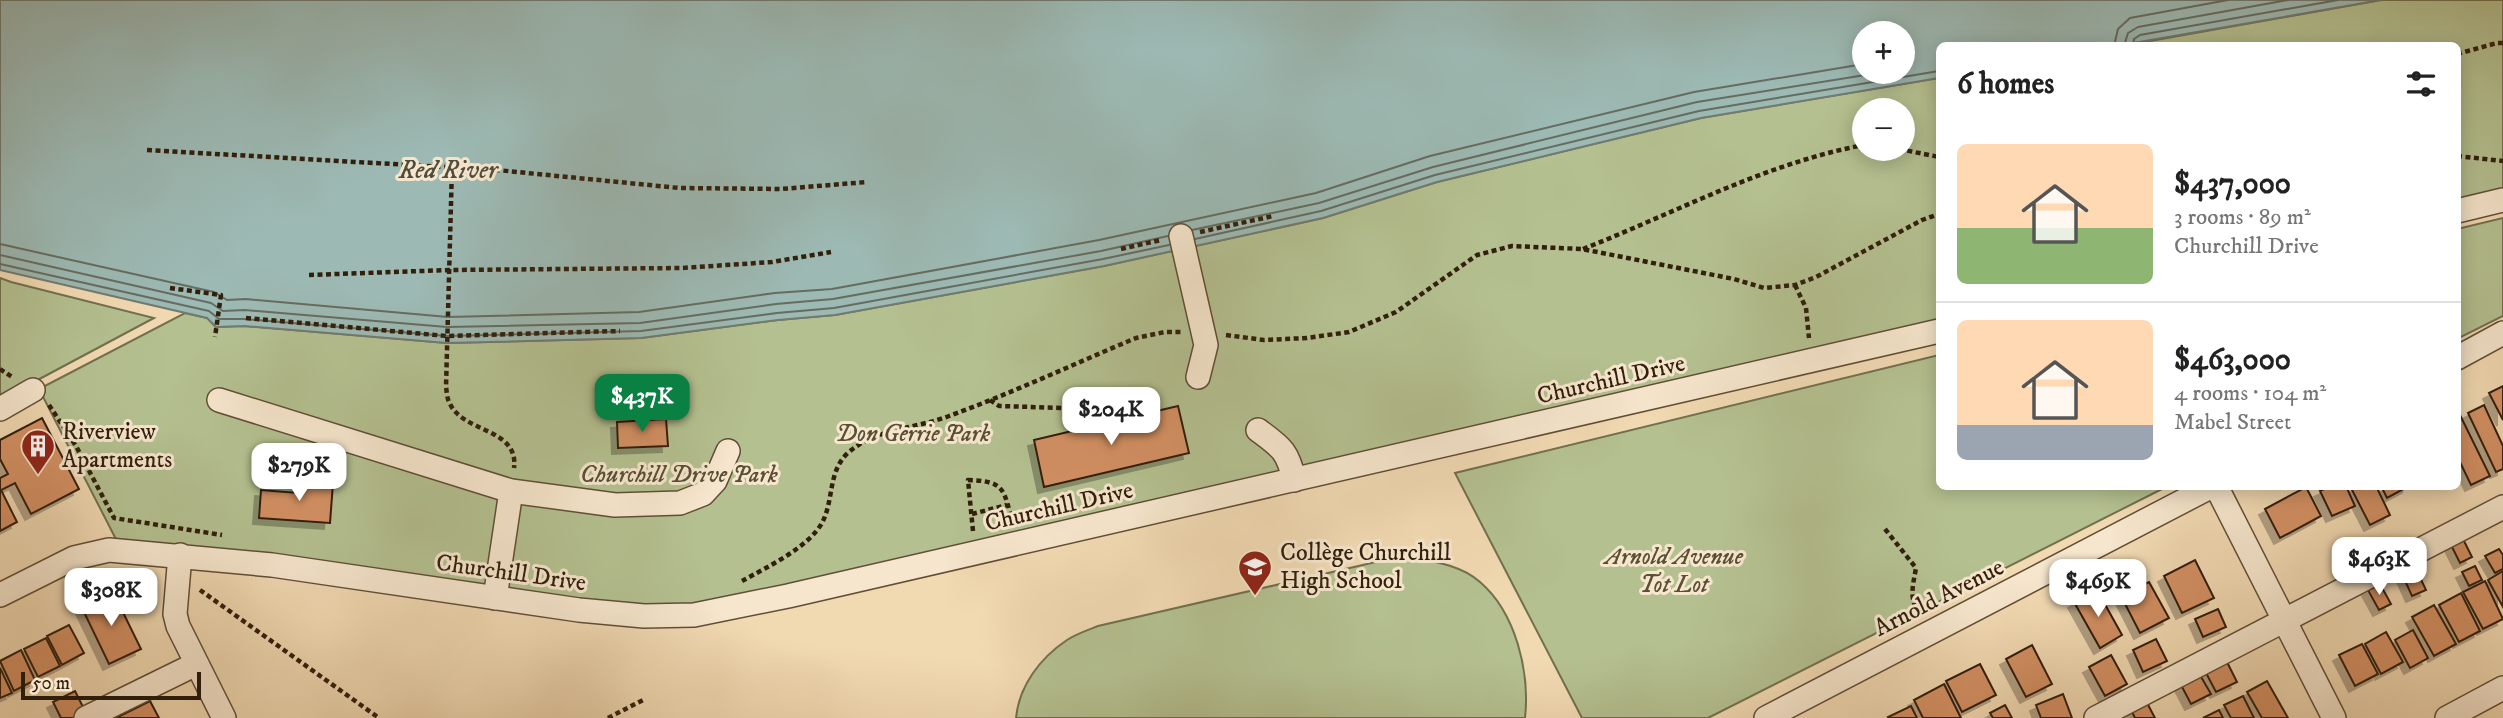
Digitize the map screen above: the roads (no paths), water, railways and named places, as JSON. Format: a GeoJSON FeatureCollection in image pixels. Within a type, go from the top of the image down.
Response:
{"type":"FeatureCollection","features":[{"type":"Feature","properties":{"kind":"street"},"geometry":{"type":"LineString","coordinates":[[2461,210],[2503,200]]}},
{"type":"Feature","properties":{"kind":"street"},"geometry":{"type":"LineString","coordinates":[[1181,236],[1206,345],[1198,377]]}},
{"type":"Feature","properties":{"kind":"street","name":"Churchill Drive"},"geometry":{"type":"LineString","coordinates":[[0,595],[54,567],[109,550],[272,565],[579,610],[644,616],[694,615],[788,596],[1936,332]]}},
{"type":"Feature","properties":{"kind":"street"},"geometry":{"type":"LineString","coordinates":[[2461,356],[2503,333]]}},
{"type":"Feature","properties":{"kind":"street"},"geometry":{"type":"LineString","coordinates":[[0,409],[33,390]]}},
{"type":"Feature","properties":{"kind":"street"},"geometry":{"type":"LineString","coordinates":[[219,400],[511,491],[615,505],[680,503],[703,494],[715,481],[728,451]]}},
{"type":"Feature","properties":{"kind":"street"},"geometry":{"type":"LineString","coordinates":[[1258,430],[1278,445],[1289,459],[1294,480]]}},
{"type":"Feature","properties":{"kind":"street","name":"Arnold Avenue"},"geometry":{"type":"LineString","coordinates":[[1766,718],[2206,490]]}},
{"type":"Feature","properties":{"kind":"street"},"geometry":{"type":"LineString","coordinates":[[2216,490],[2334,718]]}},
{"type":"Feature","properties":{"kind":"street"},"geometry":{"type":"LineString","coordinates":[[495,598],[511,491]]}},
{"type":"Feature","properties":{"kind":"street"},"geometry":{"type":"LineString","coordinates":[[2095,718],[2503,507]]}},
{"type":"Feature","properties":{"kind":"street"},"geometry":{"type":"LineString","coordinates":[[180,555],[176,614],[178,626],[224,718]]}},
{"type":"Feature","properties":{"kind":"street"},"geometry":{"type":"LineString","coordinates":[[86,718],[197,664]]}},
{"type":"Feature","properties":{"kind":"street"},"geometry":{"type":"LineString","coordinates":[[2447,718],[2503,688]]}},
{"type":"Feature","properties":{"kind":"water","name":"Red River"},"geometry":{"type":"Polygon","coordinates":[[[0,0],[2381,0],[2139,42],[1936,42],[1936,79],[1915,82],[1915,21],[1852,21],[1852,84],[1903,84],[1701,118],[1437,182],[1323,218],[1104,266],[835,315],[641,338],[447,343],[244,326],[216,327],[207,318],[0,270],[0,0]]]}},
{"type":"Feature","properties":{"kind":"place","name":"Riverview Apartments"},"geometry":{"type":"Point","coordinates":[38,476]}},
{"type":"Feature","properties":{"kind":"place","name":"Collège Churchill High School"},"geometry":{"type":"Point","coordinates":[1255,597]}},
{"type":"Feature","properties":{"kind":"park label","name":"Don Gerrie Park"},"geometry":{"type":"Point","coordinates":[913,434]}},
{"type":"Feature","properties":{"kind":"park label","name":"Churchill Drive Park"},"geometry":{"type":"Point","coordinates":[679,475]}},
{"type":"Feature","properties":{"kind":"park label","name":"Arnold Avenue Tot Lot"},"geometry":{"type":"Point","coordinates":[1674,571]}}]}
